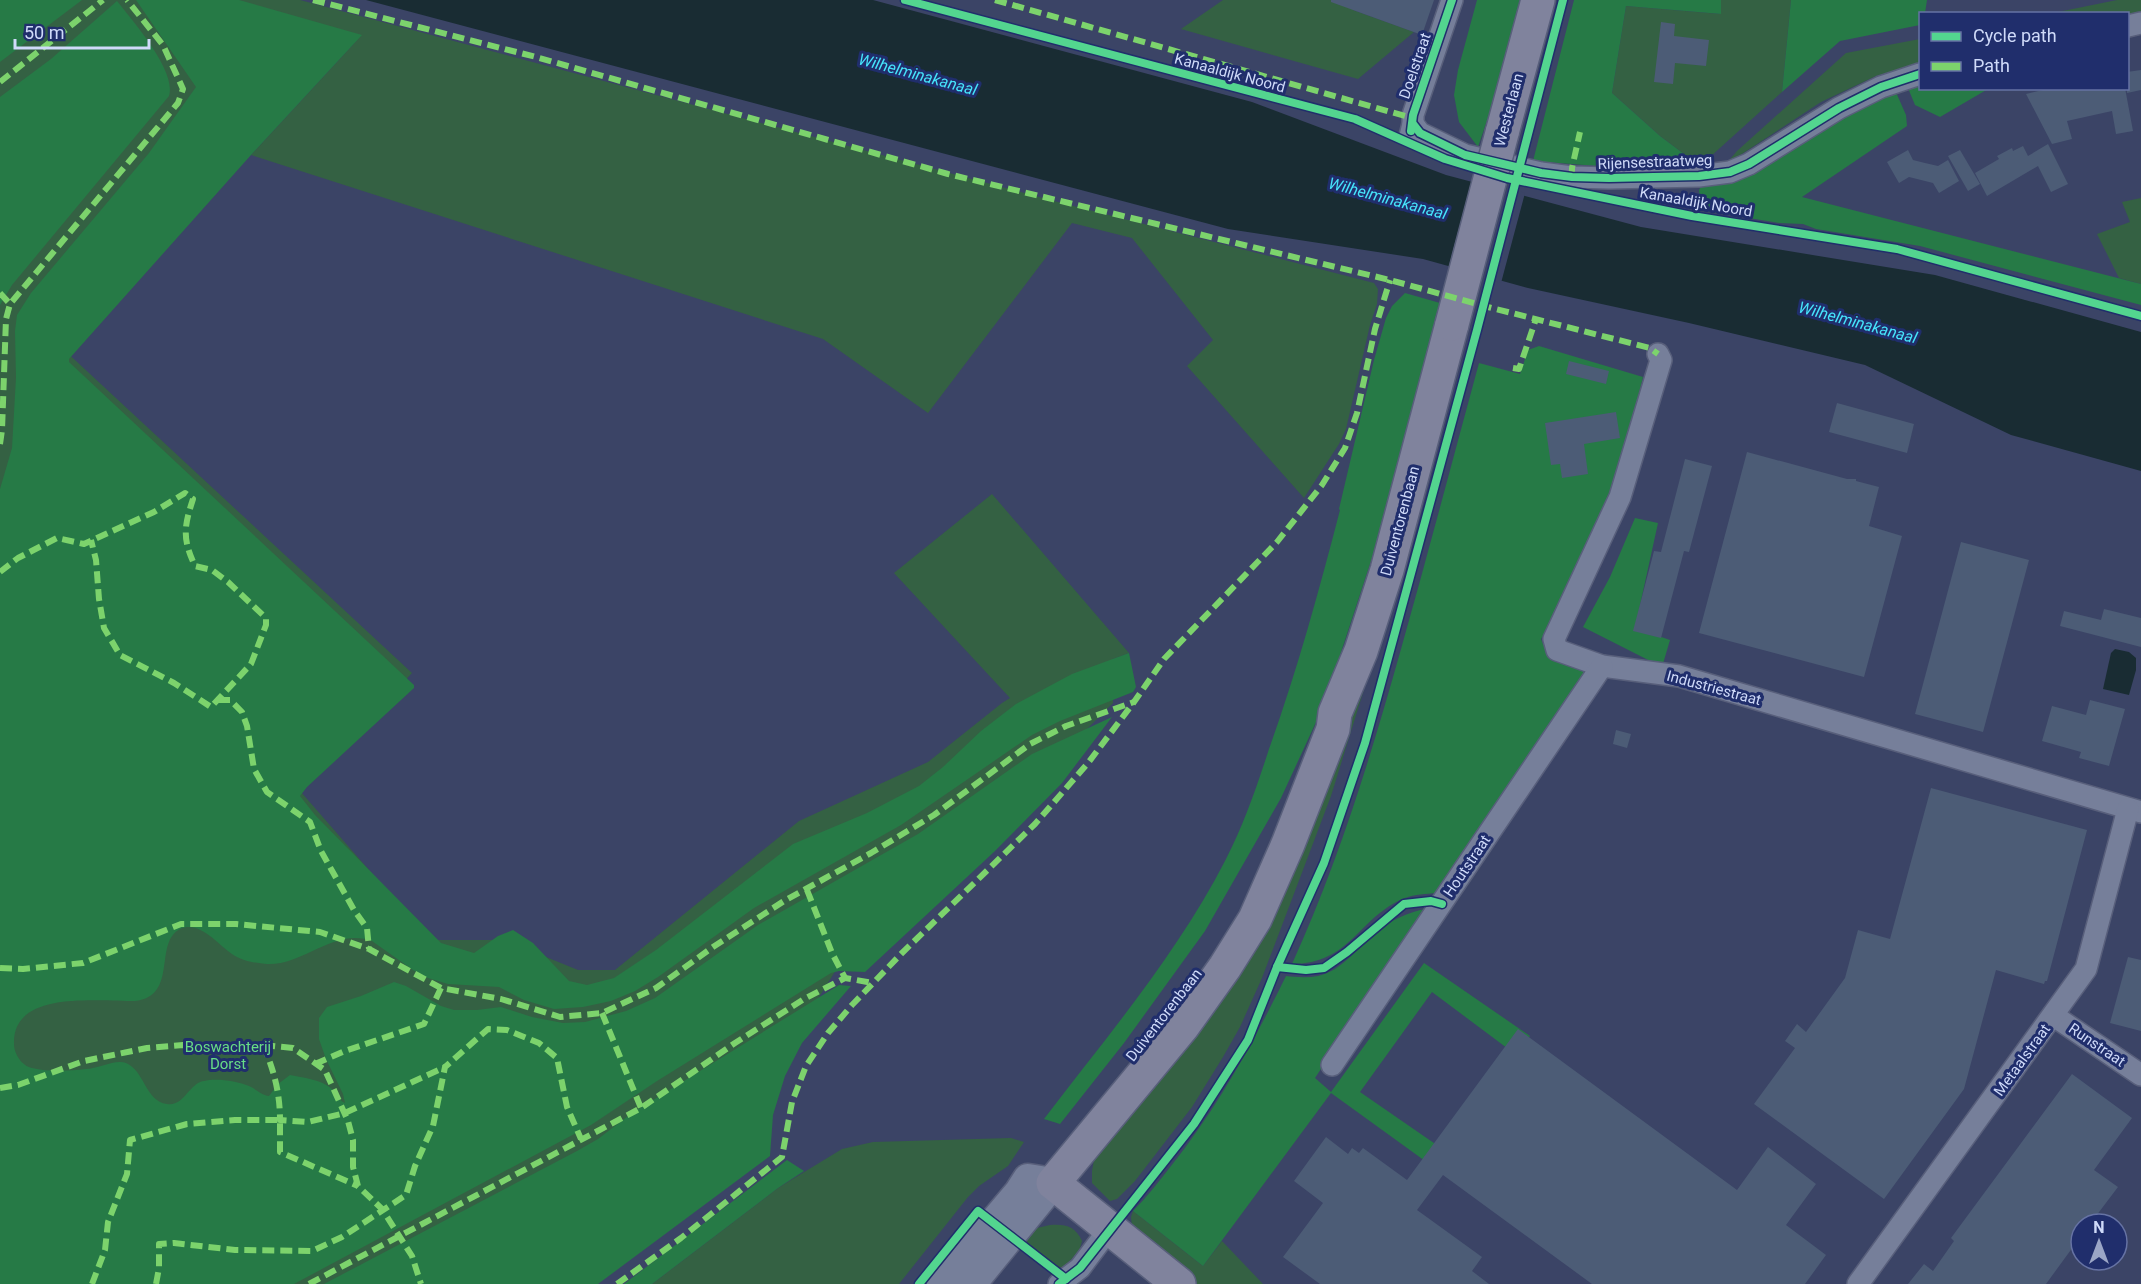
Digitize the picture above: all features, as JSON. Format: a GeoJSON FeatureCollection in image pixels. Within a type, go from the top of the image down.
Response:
{"type":"FeatureCollection","features":[{"type":"Feature","properties":{"kind":"main road","name":"Westerlaan"},"geometry":{"type":"LineString","coordinates":[[1452,324],[1538,0]]}},
{"type":"Feature","properties":{"kind":"main road","name":"Duiventorenbaan"},"geometry":{"type":"LineString","coordinates":[[971,1284],[1168,1015],[1218,942],[1266,852],[1324,726],[1335,714],[1361,651],[1388,570],[1452,324]]}},
{"type":"Feature","properties":{"kind":"main road","name":"Duiventorenbaan"},"geometry":{"type":"LineString","coordinates":[[942,1284],[1019,1193],[1041,1187]]}},
{"type":"Feature","properties":{"kind":"main road"},"geometry":{"type":"LineString","coordinates":[[1041,1187],[1104,1235],[1179,1284]]}},
{"type":"Feature","properties":{"kind":"main road"},"geometry":{"type":"LineString","coordinates":[[1104,1235],[1156,1284]]}},
{"type":"Feature","properties":{"kind":"street","name":"Doelstraat"},"geometry":{"type":"LineString","coordinates":[[1411,133],[1413,115],[1452,0]]}},
{"type":"Feature","properties":{"kind":"street","name":"Rijensestraatweg"},"geometry":{"type":"LineString","coordinates":[[1411,133],[1420,133],[1465,155],[1541,173],[1600,178],[1700,176],[1730,172],[1749,164],[1839,108],[1881,87],[1919,74]]}},
{"type":"Feature","properties":{"kind":"street","name":"Industriestraat"},"geometry":{"type":"LineString","coordinates":[[1658,354],[1661,360],[1620,497],[1554,639],[1557,650],[1602,666],[1679,676],[2135,810]]}},
{"type":"Feature","properties":{"kind":"street","name":"Houtstraat"},"geometry":{"type":"LineString","coordinates":[[1332,1065],[1602,666]]}},
{"type":"Feature","properties":{"kind":"street","name":"Metaalstraat"},"geometry":{"type":"LineString","coordinates":[[1858,1284],[2086,969],[2135,810]]}},
{"type":"Feature","properties":{"kind":"street","name":"Runstraat"},"geometry":{"type":"LineString","coordinates":[[2054,1016],[2141,1075]]}},
{"type":"Feature","properties":{"kind":"street"},"geometry":{"type":"LineString","coordinates":[[1059,1284],[1080,1268],[1104,1235]]}},
{"type":"Feature","properties":{"kind":"green space","name":"Boswachterij Dorst"},"geometry":{"type":"Polygon","coordinates":[[[0,0],[300,0],[1058,202],[1374,283],[1378,289],[1377,304],[1346,429],[1339,444],[1304,498],[1187,366],[1213,340],[1132,238],[1072,223],[928,413],[823,339],[251,155],[362,35],[61,347],[412,673],[301,792],[430,940],[504,940],[578,970],[615,970],[799,821],[928,762],[1010,698],[894,573],[992,494],[1129,653],[1113,659],[1113,703],[965,851],[836,970],[799,1029],[585,1284],[0,1284],[0,0]]]}},
{"type":"Feature","properties":{"kind":"green space"},"geometry":{"type":"Polygon","coordinates":[[[0,0],[82,0],[0,62],[0,0]]]}},
{"type":"Feature","properties":{"kind":"green space","name":"Boswachterij Dorst"},"geometry":{"type":"Polygon","coordinates":[[[136,0],[239,0],[362,35],[251,155],[69,359],[69,362],[414,685],[414,688],[300,796],[315,815],[441,943],[474,953],[498,936],[513,930],[533,943],[569,981],[587,985],[614,978],[656,950],[793,844],[867,813],[919,786],[981,731],[1016,704],[1072,674],[1129,653],[1136,687],[1133,692],[1060,721],[1032,735],[901,825],[754,908],[658,977],[635,991],[611,1001],[583,1007],[554,1009],[524,1000],[499,987],[448,984],[428,978],[372,941],[358,938],[332,943],[280,963],[253,962],[236,956],[202,931],[187,927],[180,929],[172,936],[161,980],[157,990],[148,997],[135,1001],[60,1002],[42,1006],[27,1014],[17,1026],[14,1044],[19,1059],[32,1068],[52,1071],[73,1070],[91,1069],[117,1062],[126,1063],[137,1072],[154,1097],[167,1104],[178,1102],[194,1086],[209,1080],[239,1083],[269,1096],[278,1084],[290,1075],[323,1083],[345,1103],[319,1039],[319,1018],[327,1007],[394,982],[406,986],[441,1006],[454,1010],[501,1007],[532,1017],[563,1023],[585,1022],[626,1011],[655,998],[758,925],[918,834],[1032,754],[1112,717],[1062,783],[995,851],[865,972],[831,973],[657,1081],[591,1125],[294,1284],[0,1284],[0,489],[12,448],[16,378],[15,331],[17,315],[31,293],[149,153],[196,87],[136,0]]]}},
{"type":"Feature","properties":{"kind":"green space"},"geometry":{"type":"Polygon","coordinates":[[[1223,0],[1356,0],[1353,10],[1414,32],[1358,79],[1181,29],[1223,0]]]}},
{"type":"Feature","properties":{"kind":"green space"},"geometry":{"type":"Polygon","coordinates":[[[1477,0],[1521,0],[1491,109],[1478,147],[1459,122],[1454,95],[1458,70],[1477,0]]]}},
{"type":"Feature","properties":{"kind":"green space"},"geometry":{"type":"Polygon","coordinates":[[[1574,0],[1721,0],[1721,14],[1626,6],[1612,93],[1660,136],[1700,166],[1697,169],[1610,167],[1533,161],[1574,0]]]}},
{"type":"Feature","properties":{"kind":"green space"},"geometry":{"type":"Polygon","coordinates":[[[1721,0],[1791,0],[1782,92],[1700,166],[1660,136],[1612,93],[1626,6],[1720,14],[1721,0]]]}},
{"type":"Feature","properties":{"kind":"green space"},"geometry":{"type":"Polygon","coordinates":[[[1791,0],[1927,0],[1925,12],[1919,12],[1919,25],[1840,41],[1782,92],[1791,0]]]}},
{"type":"Feature","properties":{"kind":"green space"},"geometry":{"type":"Polygon","coordinates":[[[2117,0],[2141,0],[2141,17],[2129,19],[2129,12],[2058,12],[2117,0]]]}},
{"type":"Feature","properties":{"kind":"green space"},"geometry":{"type":"Polygon","coordinates":[[[117,1],[160,60],[170,86],[169,96],[12,285],[0,305],[0,97],[51,59],[117,1]]]}},
{"type":"Feature","properties":{"kind":"green space"},"geometry":{"type":"Polygon","coordinates":[[[1919,39],[1919,63],[1876,76],[1821,102],[1725,165],[1737,151],[1846,53],[1919,39]]]}},
{"type":"Feature","properties":{"kind":"green space"},"geometry":{"type":"Polygon","coordinates":[[[1919,82],[1919,90],[1986,90],[1940,117],[1915,105],[1908,88],[1919,82]]]}},
{"type":"Feature","properties":{"kind":"green space"},"geometry":{"type":"Polygon","coordinates":[[[1895,90],[1906,115],[1907,126],[1802,197],[2141,284],[2141,305],[1920,246],[1816,229],[1803,224],[1779,223],[1701,210],[1699,190],[1702,185],[1895,90]]]}},
{"type":"Feature","properties":{"kind":"green space"},"geometry":{"type":"Polygon","coordinates":[[[2141,198],[2141,284],[2119,278],[2097,234],[2130,222],[2122,202],[2141,198]]]}},
{"type":"Feature","properties":{"kind":"green space"},"geometry":{"type":"Polygon","coordinates":[[[1405,293],[1440,303],[1372,558],[1323,707],[1281,798],[1205,931],[1124,1043],[1060,1124],[1044,1119],[1164,960],[1207,894],[1239,832],[1255,791],[1307,631],[1340,510],[1374,360],[1386,318],[1392,306],[1405,293]]]}},
{"type":"Feature","properties":{"kind":"green space"},"geometry":{"type":"Polygon","coordinates":[[[1539,346],[1643,377],[1617,481],[1541,639],[1543,644],[1591,671],[1437,893],[1405,898],[1389,906],[1341,948],[1328,956],[1312,962],[1292,964],[1339,848],[1390,689],[1479,363],[1520,374],[1528,350],[1539,346]]]}},
{"type":"Feature","properties":{"kind":"green space"},"geometry":{"type":"Polygon","coordinates":[[[1635,518],[1658,523],[1635,628],[1670,640],[1662,667],[1583,627],[1610,577],[1635,518]]]}},
{"type":"Feature","properties":{"kind":"green space"},"geometry":{"type":"Polygon","coordinates":[[[1366,683],[1331,796],[1262,978],[1240,1027],[1192,1107],[1135,1181],[1117,1199],[1110,1201],[1092,1183],[1095,1154],[1151,1083],[1361,687],[1366,683]]]}},
{"type":"Feature","properties":{"kind":"green space"},"geometry":{"type":"Polygon","coordinates":[[[1426,909],[1315,1078],[1331,1092],[1424,963],[1530,1036],[1515,1054],[1432,992],[1360,1092],[1444,1150],[1432,1166],[1331,1093],[1203,1266],[1133,1211],[1188,1144],[1219,1098],[1248,1050],[1286,976],[1310,977],[1327,973],[1342,964],[1394,920],[1426,909]]]}},
{"type":"Feature","properties":{"kind":"green space"},"geometry":{"type":"Polygon","coordinates":[[[839,985],[851,986],[802,1043],[785,1076],[773,1115],[770,1156],[598,1284],[324,1284],[598,1139],[632,1113],[839,985]]]}},
{"type":"Feature","properties":{"kind":"green space"},"geometry":{"type":"Polygon","coordinates":[[[1011,1138],[1024,1142],[1008,1166],[979,1186],[968,1197],[899,1284],[652,1284],[778,1188],[842,1149],[873,1142],[1011,1138]]]}},
{"type":"Feature","properties":{"kind":"green space"},"geometry":{"type":"Polygon","coordinates":[[[787,1160],[804,1171],[778,1188],[652,1284],[624,1284],[787,1160]]]}},
{"type":"Feature","properties":{"kind":"green space"},"geometry":{"type":"Polygon","coordinates":[[[1133,1211],[1203,1266],[1222,1241],[1263,1284],[1187,1284],[1132,1227],[1133,1211]]]}},
{"type":"Feature","properties":{"kind":"green space"},"geometry":{"type":"Polygon","coordinates":[[[1061,1225],[1073,1229],[1082,1241],[1079,1251],[1063,1268],[1056,1266],[1023,1239],[1037,1228],[1061,1225]]]}},
{"type":"Feature","properties":{"kind":"water","name":"Wilhelminakanaal"},"geometry":{"type":"Polygon","coordinates":[[[366,0],[873,0],[1252,102],[1446,175],[1641,227],[1935,275],[2141,332],[2141,471],[2011,435],[1865,365],[1528,288],[1423,259],[1228,229],[366,0]]]}},
{"type":"Feature","properties":{"kind":"water"},"geometry":{"type":"Polygon","coordinates":[[[2115,649],[2129,652],[2136,658],[2136,670],[2129,695],[2103,689],[2111,653],[2115,649]]]}},
{"type":"Feature","properties":{"kind":"pier"},"geometry":{"type":"Polygon","coordinates":[[[1472,179],[1525,193],[1501,283],[1448,269],[1472,179]]]}},
{"type":"Feature","properties":{"kind":"building"},"geometry":{"type":"Polygon","coordinates":[[[1331,0],[1434,0],[1422,35],[1331,2],[1331,0]]]}},
{"type":"Feature","properties":{"kind":"building"},"geometry":{"type":"Polygon","coordinates":[[[1661,22],[1675,24],[1674,36],[1709,40],[1706,66],[1675,63],[1673,84],[1654,82],[1661,22]]]}},
{"type":"Feature","properties":{"kind":"building"},"geometry":{"type":"Polygon","coordinates":[[[2141,70],[2141,90],[2127,93],[2129,72],[2141,70]]]}},
{"type":"Feature","properties":{"kind":"building"},"geometry":{"type":"Polygon","coordinates":[[[2043,90],[2125,90],[2133,131],[2116,134],[2112,111],[2067,121],[2072,139],[2052,144],[2026,94],[2043,90]]]}},
{"type":"Feature","properties":{"kind":"building"},"geometry":{"type":"Polygon","coordinates":[[[2048,144],[2068,184],[2051,192],[2038,166],[1987,196],[1975,173],[1999,159],[1997,156],[2012,148],[2013,151],[2023,146],[2028,156],[2048,144]]]}},
{"type":"Feature","properties":{"kind":"building"},"geometry":{"type":"Polygon","coordinates":[[[1908,150],[1913,160],[1925,163],[1938,166],[1948,160],[1959,181],[1939,193],[1933,183],[1909,177],[1899,183],[1887,162],[1908,150]]]}},
{"type":"Feature","properties":{"kind":"building"},"geometry":{"type":"Polygon","coordinates":[[[1960,150],[1980,184],[1968,191],[1948,156],[1960,150]]]}},
{"type":"Feature","properties":{"kind":"building"},"geometry":{"type":"Polygon","coordinates":[[[1569,361],[1609,371],[1606,384],[1566,374],[1569,361]]]}},
{"type":"Feature","properties":{"kind":"building"},"geometry":{"type":"Polygon","coordinates":[[[1837,403],[1914,424],[1907,453],[1829,432],[1837,403]]]}},
{"type":"Feature","properties":{"kind":"building"},"geometry":{"type":"Polygon","coordinates":[[[1616,412],[1620,438],[1584,444],[1588,474],[1562,478],[1560,464],[1551,465],[1545,423],[1616,412]]]}},
{"type":"Feature","properties":{"kind":"building"},"geometry":{"type":"Polygon","coordinates":[[[1747,452],[1847,479],[1856,479],[1856,481],[1879,487],[1869,526],[1902,536],[1864,677],[1699,633],[1747,452]]]}},
{"type":"Feature","properties":{"kind":"building"},"geometry":{"type":"Polygon","coordinates":[[[1685,459],[1712,466],[1689,552],[1684,551],[1661,638],[1633,631],[1654,551],[1661,552],[1685,459]]]}},
{"type":"Feature","properties":{"kind":"building"},"geometry":{"type":"Polygon","coordinates":[[[1961,542],[2029,560],[1983,732],[1915,714],[1961,542]]]}},
{"type":"Feature","properties":{"kind":"building"},"geometry":{"type":"Polygon","coordinates":[[[2104,609],[2141,618],[2141,647],[2060,626],[2064,611],[2101,620],[2104,609]]]}},
{"type":"Feature","properties":{"kind":"building"},"geometry":{"type":"Polygon","coordinates":[[[2090,700],[2125,709],[2109,766],[2079,758],[2081,752],[2042,741],[2052,706],[2086,715],[2090,700]]]}},
{"type":"Feature","properties":{"kind":"building"},"geometry":{"type":"Polygon","coordinates":[[[1616,730],[1631,734],[1627,748],[1613,744],[1616,730]]]}},
{"type":"Feature","properties":{"kind":"building"},"geometry":{"type":"Polygon","coordinates":[[[1931,788],[2087,830],[2047,981],[2044,984],[1996,970],[1964,1089],[1884,1199],[1754,1104],[1795,1048],[1785,1041],[1797,1024],[1806,1032],[1845,978],[1858,930],[1890,939],[1931,788]]]}},
{"type":"Feature","properties":{"kind":"building"},"geometry":{"type":"Polygon","coordinates":[[[2128,957],[2141,960],[2141,1031],[2110,1023],[2128,957]]]}},
{"type":"Feature","properties":{"kind":"building"},"geometry":{"type":"Polygon","coordinates":[[[1518,1029],[1737,1190],[1768,1147],[1816,1184],[1786,1225],[1826,1255],[1805,1284],[1592,1284],[1443,1175],[1417,1210],[1482,1257],[1472,1271],[1489,1284],[1320,1284],[1283,1257],[1323,1203],[1294,1181],[1326,1137],[1348,1154],[1352,1148],[1359,1153],[1363,1148],[1407,1180],[1518,1029]]]}},
{"type":"Feature","properties":{"kind":"building"},"geometry":{"type":"Polygon","coordinates":[[[2072,1074],[2132,1118],[2094,1170],[2118,1187],[2099,1212],[2069,1212],[2069,1252],[2046,1284],[1908,1284],[1924,1264],[1933,1271],[1954,1241],[1951,1238],[2072,1074]]]}},
{"type":"Feature","properties":{"kind":"marked path"},"geometry":{"type":"LineString","coordinates":[[0,82],[103,0]]}},
{"type":"Feature","properties":{"kind":"marked path"},"geometry":{"type":"LineString","coordinates":[[0,444],[6,319],[10,304],[178,103],[183,89],[163,45],[127,0]]}},
{"type":"Feature","properties":{"kind":"marked path"},"geometry":{"type":"LineString","coordinates":[[313,0],[536,57],[948,174],[1390,280],[1650,348],[1658,354]]}},
{"type":"Feature","properties":{"kind":"marked path"},"geometry":{"type":"LineString","coordinates":[[995,0],[1405,116],[1413,124]]}},
{"type":"Feature","properties":{"kind":"marked path"},"geometry":{"type":"LineString","coordinates":[[1572,177],[1580,132]]}},
{"type":"Feature","properties":{"kind":"marked path"},"geometry":{"type":"LineString","coordinates":[[617,1284],[681,1238],[782,1157],[792,1102],[806,1066],[828,1033],[901,954],[1035,824],[1088,763],[1164,659],[1277,542],[1322,485],[1345,448],[1357,413],[1375,329],[1390,280]]}},
{"type":"Feature","properties":{"kind":"marked path"},"geometry":{"type":"LineString","coordinates":[[0,293],[10,304]]}},
{"type":"Feature","properties":{"kind":"marked path"},"geometry":{"type":"LineString","coordinates":[[1513,368],[1519,369],[1536,319]]}},
{"type":"Feature","properties":{"kind":"marked path"},"geometry":{"type":"LineString","coordinates":[[0,572],[18,558],[57,538],[84,544],[154,512],[185,493],[193,499],[188,517],[186,540],[195,566],[212,570],[266,618],[266,625],[251,664],[211,707],[174,683],[120,655],[104,628],[96,560],[91,540]]}},
{"type":"Feature","properties":{"kind":"marked path"},"geometry":{"type":"LineString","coordinates":[[218,700],[230,700],[242,712],[247,726],[254,769],[267,792],[310,822],[321,851],[354,910],[367,928],[369,949]]}},
{"type":"Feature","properties":{"kind":"marked path"},"geometry":{"type":"LineString","coordinates":[[0,968],[23,969],[83,963],[181,924],[236,924],[320,932],[369,949],[441,988],[501,999],[560,1017],[602,1013],[656,988],[713,947],[784,901],[934,815],[1030,744],[1066,726],[1134,702]]}},
{"type":"Feature","properties":{"kind":"marked path"},"geometry":{"type":"LineString","coordinates":[[807,890],[832,953],[845,978]]}},
{"type":"Feature","properties":{"kind":"marked path"},"geometry":{"type":"LineString","coordinates":[[309,1284],[641,1108],[804,999],[845,978],[873,983]]}},
{"type":"Feature","properties":{"kind":"marked path"},"geometry":{"type":"LineString","coordinates":[[315,1064],[345,1051],[424,1024],[441,988]]}},
{"type":"Feature","properties":{"kind":"marked path"},"geometry":{"type":"LineString","coordinates":[[602,1013],[641,1108]]}},
{"type":"Feature","properties":{"kind":"marked path"},"geometry":{"type":"LineString","coordinates":[[156,1284],[159,1244],[174,1243],[235,1250],[312,1251],[342,1237],[406,1195],[415,1166],[433,1126],[445,1067],[488,1029],[507,1030],[539,1043],[557,1058],[567,1107],[581,1139]]}},
{"type":"Feature","properties":{"kind":"marked path"},"geometry":{"type":"LineString","coordinates":[[0,1088],[18,1085],[84,1061],[147,1048],[183,1045],[222,1051],[263,1045],[293,1048],[325,1070],[348,1121],[353,1140],[353,1167],[358,1186],[382,1209],[412,1256],[421,1284]]}},
{"type":"Feature","properties":{"kind":"marked path"},"geometry":{"type":"LineString","coordinates":[[263,1045],[276,1082],[280,1120],[308,1122],[345,1113],[445,1067]]}},
{"type":"Feature","properties":{"kind":"marked path"},"geometry":{"type":"LineString","coordinates":[[92,1284],[105,1250],[108,1222],[127,1174],[130,1140],[187,1124],[235,1120],[280,1120],[280,1152],[358,1186]]}},
{"type":"Feature","properties":{"kind":"cycle path","name":"Kanaaldijk Noord"},"geometry":{"type":"LineString","coordinates":[[905,0],[1355,119],[1445,159],[1507,178],[1692,216],[1897,249],[2141,316]]}},
{"type":"Feature","properties":{"kind":"cycle path"},"geometry":{"type":"LineString","coordinates":[[1411,131],[1413,115],[1452,0]]}},
{"type":"Feature","properties":{"kind":"cycle path"},"geometry":{"type":"LineString","coordinates":[[1059,1284],[1080,1268],[1194,1124],[1248,1040],[1277,967],[1324,863],[1365,743],[1477,330],[1563,0]]}},
{"type":"Feature","properties":{"kind":"cycle path","name":"Kanaaldijk Noord"},"geometry":{"type":"LineString","coordinates":[[1413,124],[1420,133],[1465,155],[1541,173],[1609,178],[1699,176],[1730,172],[1749,164],[1839,108],[1881,87],[1919,74]]}},
{"type":"Feature","properties":{"kind":"cycle path"},"geometry":{"type":"LineString","coordinates":[[1277,967],[1306,970],[1324,968],[1347,952],[1404,904],[1431,901],[1442,904]]}},
{"type":"Feature","properties":{"kind":"cycle path"},"geometry":{"type":"LineString","coordinates":[[919,1284],[978,1211],[1066,1279]]}}]}
